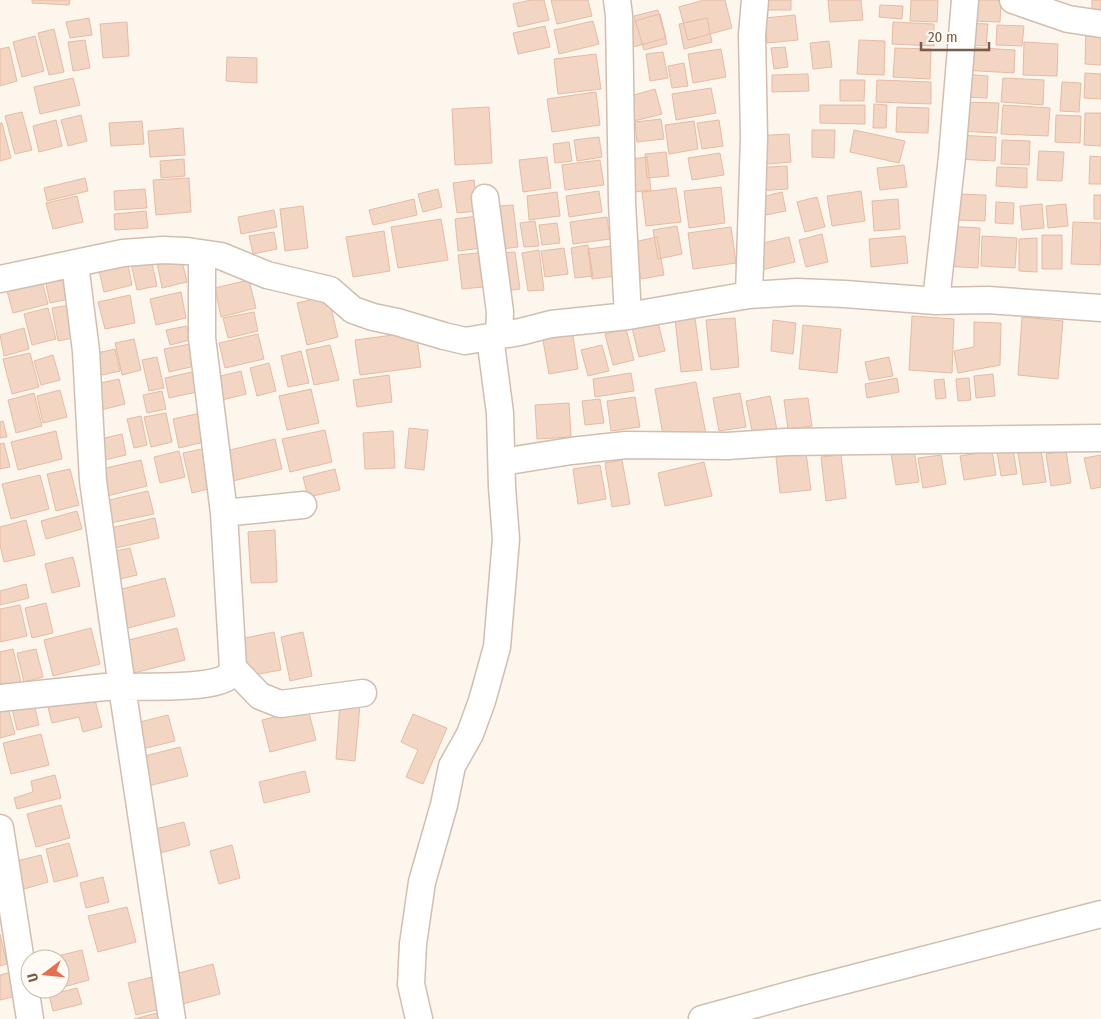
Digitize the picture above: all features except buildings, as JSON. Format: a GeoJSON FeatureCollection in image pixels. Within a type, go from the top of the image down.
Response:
{"type":"FeatureCollection","features":[{"type":"Feature","properties":{"kind":"street"},"geometry":{"type":"LineString","coordinates":[[617,0],[619,15],[622,203],[628,316]]}},
{"type":"Feature","properties":{"kind":"street"},"geometry":{"type":"LineString","coordinates":[[750,295],[754,138],[752,35],[755,0]]}},
{"type":"Feature","properties":{"kind":"street"},"geometry":{"type":"LineString","coordinates":[[936,301],[952,157],[965,0]]}},
{"type":"Feature","properties":{"kind":"street"},"geometry":{"type":"LineString","coordinates":[[1013,0],[1068,19],[1101,24]]}},
{"type":"Feature","properties":{"kind":"street"},"geometry":{"type":"LineString","coordinates":[[419,1019],[411,984],[413,944],[422,882],[444,805],[452,766],[470,734],[498,647],[506,539],[500,414],[484,338],[500,312],[485,198]]}},
{"type":"Feature","properties":{"kind":"street"},"geometry":{"type":"LineString","coordinates":[[0,279],[123,253],[187,250],[221,256],[267,275],[330,290],[353,310],[373,317],[444,336],[484,338],[551,324],[628,316],[750,295],[797,292],[936,301],[988,300],[1101,308]]}},
{"type":"Feature","properties":{"kind":"street"},"geometry":{"type":"LineString","coordinates":[[0,698],[105,687],[198,685],[230,675],[233,668],[224,513],[202,338],[202,254]]}},
{"type":"Feature","properties":{"kind":"street"},"geometry":{"type":"LineString","coordinates":[[76,264],[86,351],[93,481],[172,1019]]}},
{"type":"Feature","properties":{"kind":"street"},"geometry":{"type":"LineString","coordinates":[[502,462],[571,451],[626,445],[726,446],[786,442],[1101,438]]}},
{"type":"Feature","properties":{"kind":"street"},"geometry":{"type":"LineString","coordinates":[[224,513],[303,505]]}},
{"type":"Feature","properties":{"kind":"street"},"geometry":{"type":"LineString","coordinates":[[233,668],[260,696],[280,704],[363,693]]}},
{"type":"Feature","properties":{"kind":"street"},"geometry":{"type":"LineString","coordinates":[[0,828],[30,1019]]}},
{"type":"Feature","properties":{"kind":"street"},"geometry":{"type":"LineString","coordinates":[[702,1019],[1101,914]]}}]}
